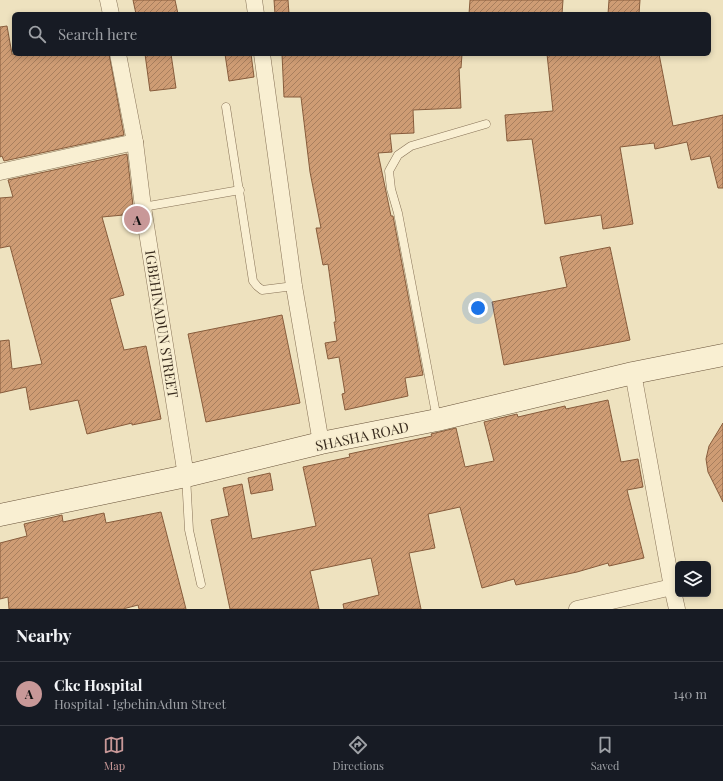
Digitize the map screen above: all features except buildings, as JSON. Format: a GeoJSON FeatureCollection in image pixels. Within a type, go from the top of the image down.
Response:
{"type":"FeatureCollection","features":[{"type":"Feature","properties":{"kind":"street"},"geometry":{"type":"LineString","coordinates":[[108,0],[111,12]]}},
{"type":"Feature","properties":{"kind":"street"},"geometry":{"type":"LineString","coordinates":[[254,0],[256,12]]}},
{"type":"Feature","properties":{"kind":"street","name":"IGBEHINADUN STREET"},"geometry":{"type":"LineString","coordinates":[[118,56],[135,142],[143,207],[186,476]]}},
{"type":"Feature","properties":{"kind":"street"},"geometry":{"type":"LineString","coordinates":[[262,56],[294,286],[321,443]]}},
{"type":"Feature","properties":{"kind":"street"},"geometry":{"type":"LineString","coordinates":[[0,172],[135,142]]}},
{"type":"Feature","properties":{"kind":"street","name":"SHASHA ROAD"},"geometry":{"type":"LineString","coordinates":[[0,516],[186,476],[321,443],[437,420],[634,373],[723,355]]}},
{"type":"Feature","properties":{"kind":"street"},"geometry":{"type":"LineString","coordinates":[[634,373],[677,609]]}},
{"type":"Feature","properties":{"kind":"street"},"geometry":{"type":"LineString","coordinates":[[577,609],[672,586]]}},
{"type":"Feature","properties":{"kind":"lane"},"geometry":{"type":"LineString","coordinates":[[226,107],[253,280],[262,290],[294,286]]}},
{"type":"Feature","properties":{"kind":"lane"},"geometry":{"type":"LineString","coordinates":[[437,420],[398,213],[390,189],[389,171],[398,156],[412,146],[486,124]]}},
{"type":"Feature","properties":{"kind":"lane"},"geometry":{"type":"LineString","coordinates":[[143,207],[240,190]]}},
{"type":"Feature","properties":{"kind":"lane"},"geometry":{"type":"LineString","coordinates":[[186,476],[189,530],[202,584]]}},
{"type":"Feature","properties":{"kind":"place","name":"Ckc Hospital"},"geometry":{"type":"Point","coordinates":[137,219]}}]}
